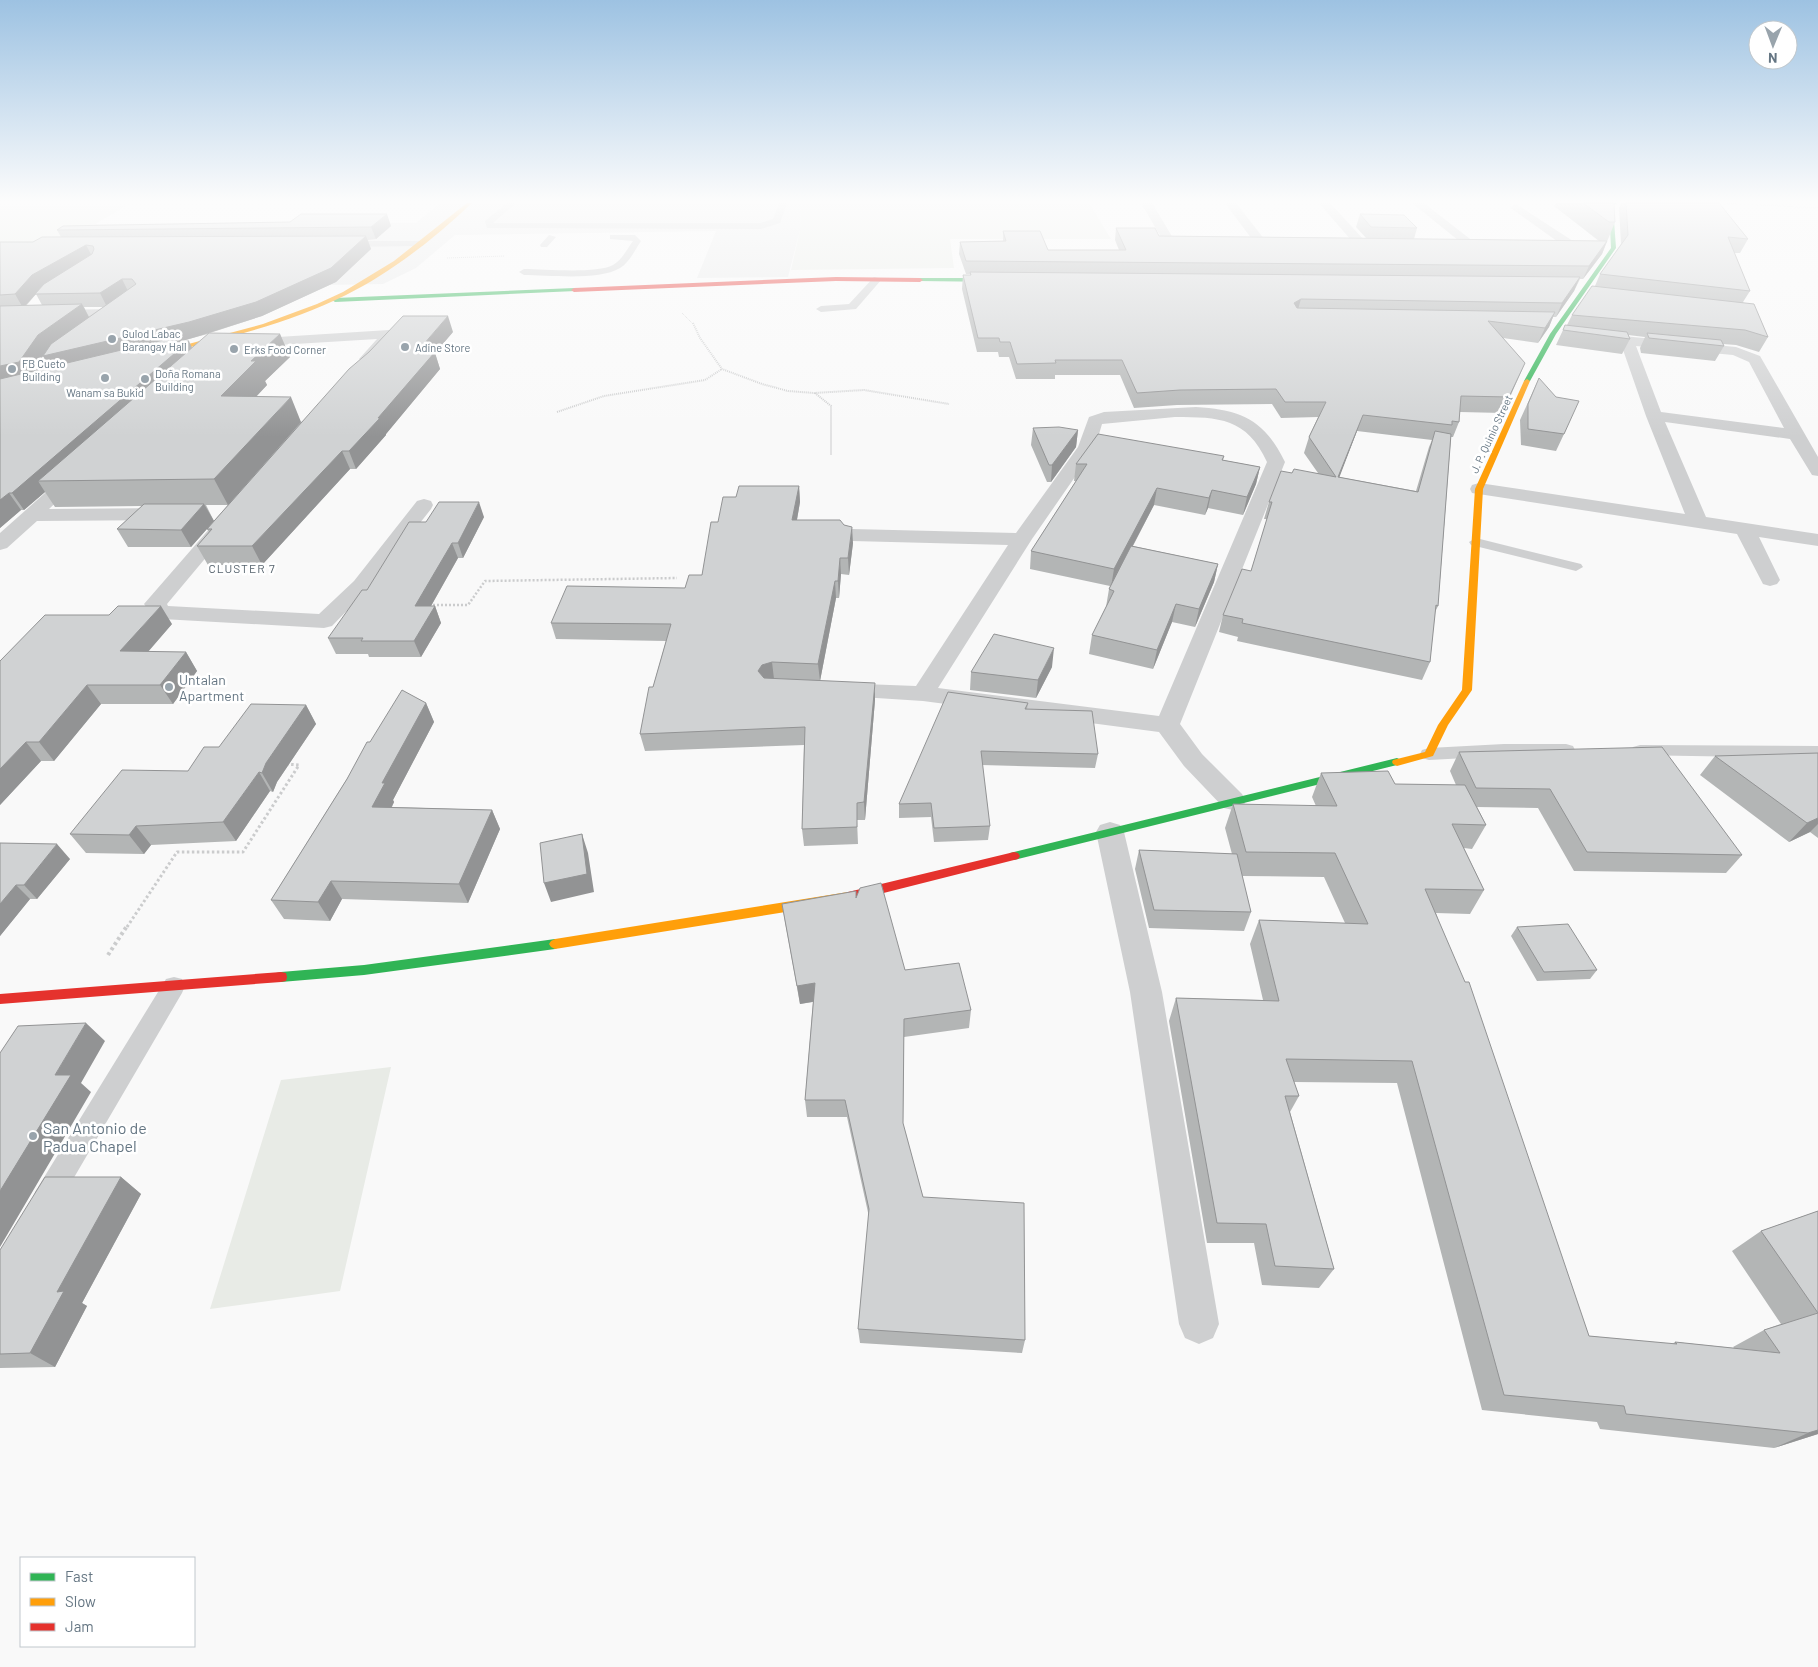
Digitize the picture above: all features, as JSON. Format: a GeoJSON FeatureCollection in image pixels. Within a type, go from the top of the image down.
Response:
{"type":"FeatureCollection","features":[{"type":"Feature","properties":{"kind":"street"},"geometry":{"type":"LineString","coordinates":[[205,350],[335,300],[368,281]]}},
{"type":"Feature","properties":{"kind":"street"},"geometry":{"type":"LineString","coordinates":[[335,300],[779,281]]}},
{"type":"Feature","properties":{"kind":"street","name":"J. P. Quinio Street"},"geometry":{"type":"LineString","coordinates":[[1429,754],[1443,725],[1467,690],[1479,490],[1553,326],[1591,281]]}},
{"type":"Feature","properties":{"kind":"street"},"geometry":{"type":"LineString","coordinates":[[27,314],[42,299]]}},
{"type":"Feature","properties":{"kind":"street"},"geometry":{"type":"LineString","coordinates":[[30,384],[53,355],[126,303]]}},
{"type":"Feature","properties":{"kind":"street"},"geometry":{"type":"LineString","coordinates":[[0,315],[111,313]]}},
{"type":"Feature","properties":{"kind":"street"},"geometry":{"type":"LineString","coordinates":[[1553,326],[1576,336],[1736,350],[1747,354],[1755,359],[1796,435],[1818,470]]}},
{"type":"Feature","properties":{"kind":"street"},"geometry":{"type":"LineString","coordinates":[[146,356],[205,350],[222,344],[389,334],[356,372]]}},
{"type":"Feature","properties":{"kind":"street"},"geometry":{"type":"LineString","coordinates":[[1627,340],[1654,416],[1698,522]]}},
{"type":"Feature","properties":{"kind":"street"},"geometry":{"type":"LineString","coordinates":[[30,384],[53,378]]}},
{"type":"Feature","properties":{"kind":"street"},"geometry":{"type":"LineString","coordinates":[[923,694],[1022,539],[1086,448],[1095,421],[1099,418],[1166,413],[1216,413],[1242,420],[1262,438],[1276,462],[1167,726]]}},
{"type":"Feature","properties":{"kind":"street"},"geometry":{"type":"LineString","coordinates":[[1654,416],[1796,435]]}},
{"type":"Feature","properties":{"kind":"street"},"geometry":{"type":"LineString","coordinates":[[0,544],[90,462]]}},
{"type":"Feature","properties":{"kind":"street"},"geometry":{"type":"LineString","coordinates":[[1479,490],[1818,540]]}},
{"type":"Feature","properties":{"kind":"street"},"geometry":{"type":"LineString","coordinates":[[214,513],[233,513],[154,604],[162,612],[324,622],[361,584],[424,505]]}},
{"type":"Feature","properties":{"kind":"street"},"geometry":{"type":"LineString","coordinates":[[32,515],[185,514]]}},
{"type":"Feature","properties":{"kind":"street"},"geometry":{"type":"LineString","coordinates":[[1746,529],[1770,580]]}},
{"type":"Feature","properties":{"kind":"street"},"geometry":{"type":"LineString","coordinates":[[852,535],[1022,539]]}},
{"type":"Feature","properties":{"kind":"street"},"geometry":{"type":"LineString","coordinates":[[814,689],[923,694],[1167,726],[1193,760],[1233,801]]}},
{"type":"Feature","properties":{"kind":"street"},"geometry":{"type":"LineString","coordinates":[[0,999],[364,970],[599,938],[806,905],[844,898],[1429,754]]}},
{"type":"Feature","properties":{"kind":"street"},"geometry":{"type":"LineString","coordinates":[[1110,832],[1146,992],[1199,1324]]}},
{"type":"Feature","properties":{"kind":"lane"},"geometry":{"type":"LineString","coordinates":[[821,309],[852,307],[875,281]]}},
{"type":"Feature","properties":{"kind":"lane"},"geometry":{"type":"LineString","coordinates":[[1476,542],[1576,567]]}},
{"type":"Feature","properties":{"kind":"lane"},"geometry":{"type":"LineString","coordinates":[[1429,754],[1504,750],[1585,751]]}},
{"type":"Feature","properties":{"kind":"lane"},"geometry":{"type":"LineString","coordinates":[[1624,751],[1818,752]]}},
{"type":"Feature","properties":{"kind":"lane"},"geometry":{"type":"LineString","coordinates":[[31,1224],[174,986]]}},
{"type":"Feature","properties":{"kind":"path"},"geometry":{"type":"LineString","coordinates":[[652,287],[652,295],[681,312],[692,321],[700,338],[722,369],[788,391],[814,393],[864,390],[949,404]]}},
{"type":"Feature","properties":{"kind":"path"},"geometry":{"type":"LineString","coordinates":[[557,412],[604,396],[705,380],[722,369]]}},
{"type":"Feature","properties":{"kind":"path"},"geometry":{"type":"LineString","coordinates":[[814,393],[831,406],[831,455]]}},
{"type":"Feature","properties":{"kind":"path"},"geometry":{"type":"LineString","coordinates":[[419,605],[468,605],[484,581],[677,578]]}},
{"type":"Feature","properties":{"kind":"path"},"geometry":{"type":"LineString","coordinates":[[83,992],[177,852],[243,852],[299,765],[281,764]]}},
{"type":"Feature","properties":{"kind":"shaded area"},"geometry":{"type":"Polygon","coordinates":[[[229,281],[390,281],[383,284],[265,286],[229,281]]]}},
{"type":"Feature","properties":{"kind":"shaded area"},"geometry":{"type":"Polygon","coordinates":[[[391,1067],[340,1291],[210,1309],[281,1080],[391,1067]]]}},
{"type":"Feature","properties":{"kind":"building"},"geometry":{"type":"Polygon","coordinates":[[[0,281],[27,281],[15,294],[0,295],[0,281]]]}},
{"type":"Feature","properties":{"kind":"building"},"geometry":{"type":"Polygon","coordinates":[[[49,281],[119,281],[100,293],[35,294],[49,281]]]}},
{"type":"Feature","properties":{"kind":"building"},"geometry":{"type":"Polygon","coordinates":[[[133,281],[303,281],[256,302],[189,322],[43,356],[51,344],[136,284],[133,281]]]}},
{"type":"Feature","properties":{"kind":"building"},"geometry":{"type":"Polygon","coordinates":[[[964,281],[1577,281],[1562,303],[1301,299],[1294,303],[1297,308],[1555,312],[1545,328],[1488,321],[1525,363],[1509,397],[1461,396],[1459,422],[1452,421],[1452,425],[1363,415],[1338,477],[1418,492],[1435,431],[1451,434],[1438,606],[1436,605],[1430,662],[1242,623],[1243,619],[1223,615],[1242,569],[1251,571],[1272,502],[1269,502],[1281,471],[1292,473],[1294,469],[1336,477],[1309,437],[1326,402],[1285,402],[1276,389],[1180,390],[1137,393],[1122,360],[1055,360],[1056,363],[1017,364],[1010,342],[1000,342],[999,338],[978,338],[964,281]]]}},
{"type":"Feature","properties":{"kind":"building"},"geometry":{"type":"Polygon","coordinates":[[[1660,281],[1746,281],[1750,291],[1660,281]]]}},
{"type":"Feature","properties":{"kind":"building"},"geometry":{"type":"Polygon","coordinates":[[[1592,286],[1754,304],[1768,337],[1745,330],[1572,315],[1592,286]]]}},
{"type":"Feature","properties":{"kind":"building"},"geometry":{"type":"Polygon","coordinates":[[[82,304],[38,335],[19,362],[0,366],[0,306],[82,304]]]}},
{"type":"Feature","properties":{"kind":"building"},"geometry":{"type":"Polygon","coordinates":[[[403,316],[448,316],[417,352],[435,352],[378,418],[380,418],[349,451],[342,451],[252,546],[197,546],[212,529],[207,529],[349,369],[369,352],[403,316]]]}},
{"type":"Feature","properties":{"kind":"building"},"geometry":{"type":"Polygon","coordinates":[[[1565,325],[1627,332],[1630,339],[1563,330],[1565,325]]]}},
{"type":"Feature","properties":{"kind":"building"},"geometry":{"type":"Polygon","coordinates":[[[209,333],[280,334],[251,361],[256,361],[221,396],[291,397],[214,479],[38,481],[209,333]]]}},
{"type":"Feature","properties":{"kind":"building"},"geometry":{"type":"Polygon","coordinates":[[[1647,333],[1721,340],[1724,346],[1649,338],[1647,333]]]}},
{"type":"Feature","properties":{"kind":"building"},"geometry":{"type":"Polygon","coordinates":[[[180,336],[169,342],[189,341],[12,493],[9,493],[0,500],[0,379],[180,336]]]}},
{"type":"Feature","properties":{"kind":"building"},"geometry":{"type":"Polygon","coordinates":[[[1539,378],[1556,397],[1579,401],[1564,434],[1528,429],[1528,404],[1539,378]]]}},
{"type":"Feature","properties":{"kind":"building"},"geometry":{"type":"Polygon","coordinates":[[[1059,427],[1078,430],[1052,465],[1049,465],[1033,428],[1059,427]]]}},
{"type":"Feature","properties":{"kind":"building"},"geometry":{"type":"Polygon","coordinates":[[[1098,434],[1224,456],[1222,460],[1260,467],[1247,497],[1212,490],[1209,498],[1157,488],[1114,569],[1031,551],[1087,464],[1076,464],[1098,434]]]}},
{"type":"Feature","properties":{"kind":"building"},"geometry":{"type":"Polygon","coordinates":[[[739,486],[799,486],[792,520],[840,520],[844,525],[852,527],[848,558],[840,558],[838,581],[835,581],[818,664],[772,662],[762,665],[758,671],[764,678],[875,683],[864,802],[857,803],[857,827],[802,829],[805,727],[640,734],[649,687],[653,687],[671,624],[551,623],[567,586],[685,588],[689,575],[702,575],[711,522],[718,522],[723,497],[736,497],[739,486]]]}},
{"type":"Feature","properties":{"kind":"building"},"geometry":{"type":"Polygon","coordinates":[[[439,502],[479,502],[458,543],[452,543],[415,606],[435,606],[414,641],[361,641],[363,638],[328,638],[362,590],[367,590],[409,522],[426,522],[439,502]]]}},
{"type":"Feature","properties":{"kind":"building"},"geometry":{"type":"Polygon","coordinates":[[[144,504],[204,504],[181,530],[117,529],[144,504]]]}},
{"type":"Feature","properties":{"kind":"building"},"geometry":{"type":"Polygon","coordinates":[[[1131,546],[1218,564],[1199,609],[1176,604],[1157,650],[1092,635],[1114,591],[1109,589],[1131,546]]]}},
{"type":"Feature","properties":{"kind":"building"},"geometry":{"type":"Polygon","coordinates":[[[118,606],[161,606],[120,651],[186,652],[160,685],[87,685],[39,742],[26,742],[0,769],[0,661],[45,615],[109,615],[118,606]]]}},
{"type":"Feature","properties":{"kind":"building"},"geometry":{"type":"Polygon","coordinates":[[[994,634],[1054,648],[1038,680],[971,672],[994,634]]]}},
{"type":"Feature","properties":{"kind":"building"},"geometry":{"type":"Polygon","coordinates":[[[402,690],[426,703],[382,783],[385,783],[372,807],[492,810],[459,884],[331,881],[318,902],[271,900],[347,779],[367,742],[370,742],[402,690]]]}},
{"type":"Feature","properties":{"kind":"building"},"geometry":{"type":"Polygon","coordinates":[[[948,692],[1028,703],[1025,709],[1092,711],[1098,754],[981,751],[990,826],[934,828],[931,803],[899,804],[948,692]]]}},
{"type":"Feature","properties":{"kind":"building"},"geometry":{"type":"Polygon","coordinates":[[[251,704],[306,705],[266,763],[262,773],[259,772],[223,822],[136,826],[129,835],[70,834],[122,770],[188,771],[204,747],[219,747],[251,704]]]}},
{"type":"Feature","properties":{"kind":"building"},"geometry":{"type":"Polygon","coordinates":[[[1662,747],[1742,855],[1587,852],[1550,789],[1476,788],[1459,752],[1662,747]]]}},
{"type":"Feature","properties":{"kind":"building"},"geometry":{"type":"Polygon","coordinates":[[[1818,753],[1818,818],[1807,823],[1715,756],[1818,753]]]}},
{"type":"Feature","properties":{"kind":"building"},"geometry":{"type":"Polygon","coordinates":[[[1388,771],[1395,784],[1465,785],[1486,825],[1452,824],[1484,890],[1425,889],[1465,982],[1469,982],[1589,1336],[1677,1344],[1675,1342],[1780,1353],[1764,1330],[1818,1313],[1818,1430],[1808,1433],[1626,1414],[1624,1406],[1504,1395],[1412,1061],[1286,1059],[1299,1096],[1285,1096],[1334,1269],[1275,1266],[1266,1224],[1217,1223],[1176,998],[1279,1001],[1259,920],[1368,924],[1335,853],[1246,852],[1233,804],[1337,806],[1321,773],[1388,771]]]}},
{"type":"Feature","properties":{"kind":"building"},"geometry":{"type":"Polygon","coordinates":[[[582,834],[587,874],[544,883],[540,843],[582,834]]]}},
{"type":"Feature","properties":{"kind":"building"},"geometry":{"type":"Polygon","coordinates":[[[0,843],[57,844],[24,885],[16,885],[0,904],[0,843]]]}},
{"type":"Feature","properties":{"kind":"building"},"geometry":{"type":"Polygon","coordinates":[[[1139,850],[1237,854],[1251,912],[1154,910],[1139,850]]]}},
{"type":"Feature","properties":{"kind":"building"},"geometry":{"type":"Polygon","coordinates":[[[881,883],[905,970],[959,963],[971,1010],[904,1019],[903,1123],[923,1197],[1024,1203],[1025,1340],[858,1329],[869,1209],[845,1100],[805,1100],[815,983],[797,986],[782,904],[856,891],[856,898],[860,888],[881,883]]]}},
{"type":"Feature","properties":{"kind":"building"},"geometry":{"type":"Polygon","coordinates":[[[1568,924],[1597,970],[1544,972],[1517,927],[1568,924]]]}},
{"type":"Feature","properties":{"kind":"building"},"geometry":{"type":"Polygon","coordinates":[[[86,1023],[55,1075],[71,1075],[0,1191],[0,1053],[18,1026],[86,1023]]]}},
{"type":"Feature","properties":{"kind":"building"},"geometry":{"type":"Polygon","coordinates":[[[45,1177],[121,1177],[57,1292],[64,1291],[30,1353],[0,1354],[0,1250],[45,1177]]]}},
{"type":"Feature","properties":{"kind":"building"},"geometry":{"type":"Polygon","coordinates":[[[1818,1211],[1818,1313],[1761,1231],[1818,1211]]]}},
{"type":"Feature","properties":{"kind":"traffic: fast"},"geometry":{"type":"LineString","coordinates":[[1527,381],[1553,334],[1591,281]]}},
{"type":"Feature","properties":{"kind":"traffic: fast"},"geometry":{"type":"LineString","coordinates":[[335,300],[574,290]]}},
{"type":"Feature","properties":{"kind":"traffic: fast"},"geometry":{"type":"LineString","coordinates":[[1014,856],[1397,762]]}},
{"type":"Feature","properties":{"kind":"traffic: fast"},"geometry":{"type":"LineString","coordinates":[[281,977],[364,970],[555,944]]}},
{"type":"Feature","properties":{"kind":"traffic: slow"},"geometry":{"type":"LineString","coordinates":[[154,354],[237,333],[292,316],[345,294],[369,281]]}},
{"type":"Feature","properties":{"kind":"traffic: slow"},"geometry":{"type":"LineString","coordinates":[[1397,762],[1429,754],[1443,725],[1467,690],[1479,489],[1527,381]]}},
{"type":"Feature","properties":{"kind":"traffic: slow"},"geometry":{"type":"LineString","coordinates":[[555,944],[848,897]]}},
{"type":"Feature","properties":{"kind":"traffic: jam"},"geometry":{"type":"LineString","coordinates":[[574,290],[793,281]]}},
{"type":"Feature","properties":{"kind":"traffic: jam"},"geometry":{"type":"LineString","coordinates":[[848,897],[1014,856]]}},
{"type":"Feature","properties":{"kind":"traffic: jam"},"geometry":{"type":"LineString","coordinates":[[0,999],[281,977]]}},
{"type":"Feature","properties":{"kind":"place","name":"Gulod Labac Barangay Hall"},"geometry":{"type":"Point","coordinates":[112,339]}},
{"type":"Feature","properties":{"kind":"place","name":"Adine Store"},"geometry":{"type":"Point","coordinates":[405,347]}},
{"type":"Feature","properties":{"kind":"place","name":"Erks Food Corner"},"geometry":{"type":"Point","coordinates":[234,349]}},
{"type":"Feature","properties":{"kind":"place","name":"FB Cueto Building"},"geometry":{"type":"Point","coordinates":[12,369]}},
{"type":"Feature","properties":{"kind":"place","name":"Wanam sa Bukid"},"geometry":{"type":"Point","coordinates":[105,378]}},
{"type":"Feature","properties":{"kind":"place","name":"Doña Romana Building"},"geometry":{"type":"Point","coordinates":[145,379]}},
{"type":"Feature","properties":{"kind":"place","name":"Untalan Apartment"},"geometry":{"type":"Point","coordinates":[169,687]}},
{"type":"Feature","properties":{"kind":"place","name":"San Antonio de Padua Chapel"},"geometry":{"type":"Point","coordinates":[33,1136]}},
{"type":"Feature","properties":{"kind":"district","name":"CLUSTER 7"},"geometry":{"type":"Point","coordinates":[242,568]}}]}
